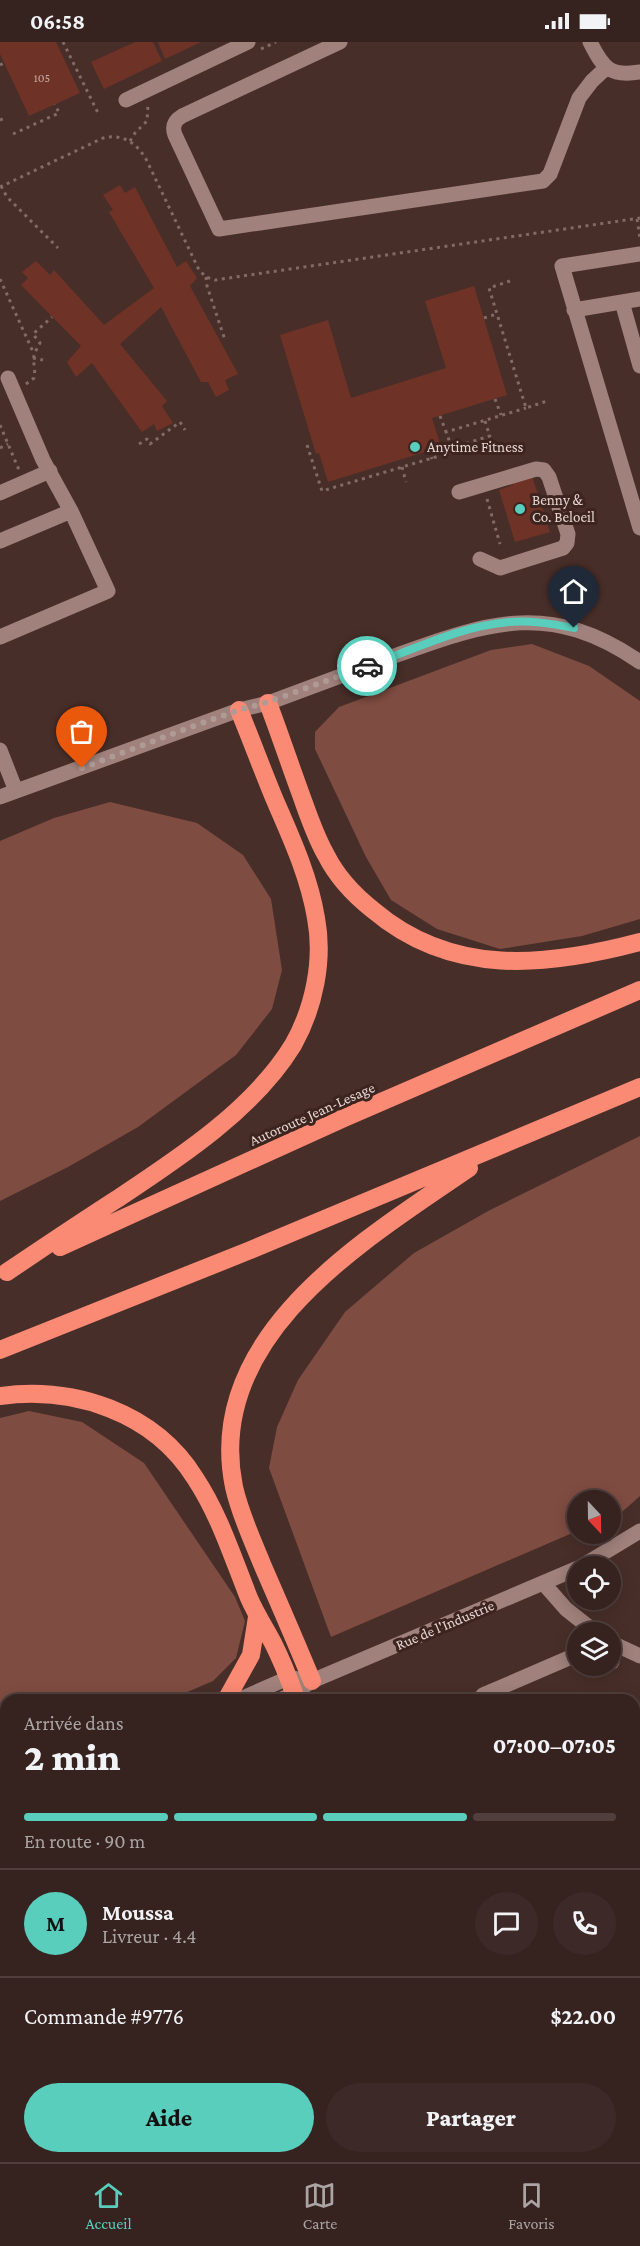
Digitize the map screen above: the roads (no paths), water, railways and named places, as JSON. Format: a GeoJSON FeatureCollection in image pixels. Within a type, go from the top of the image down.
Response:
{"type":"FeatureCollection","features":[{"type":"Feature","properties":{"kind":"highway"},"geometry":{"type":"LineString","coordinates":[[268,702],[325,854],[353,892],[398,929],[442,950],[469,957],[501,961],[534,962],[573,957],[640,942]]}},
{"type":"Feature","properties":{"kind":"highway"},"geometry":{"type":"LineString","coordinates":[[4,1273],[157,1173],[225,1120],[260,1087],[279,1064],[303,1023],[316,976],[319,940],[316,916],[301,864],[239,710]]}},
{"type":"Feature","properties":{"kind":"highway","name":"Autoroute Jean-Lesage"},"geometry":{"type":"LineString","coordinates":[[4,1273],[344,1118],[640,990]]}},
{"type":"Feature","properties":{"kind":"highway"},"geometry":{"type":"LineString","coordinates":[[0,1350],[248,1251],[640,1087]]}},
{"type":"Feature","properties":{"kind":"highway"},"geometry":{"type":"LineString","coordinates":[[312,1681],[243,1517],[234,1486],[231,1458],[232,1429],[243,1385],[256,1355],[275,1326],[324,1275],[382,1228],[501,1146]]}},
{"type":"Feature","properties":{"kind":"highway"},"geometry":{"type":"LineString","coordinates":[[0,1396],[47,1393],[94,1402],[138,1421],[163,1440],[185,1463],[202,1488],[257,1617],[273,1642],[288,1690]]}},
{"type":"Feature","properties":{"kind":"highway"},"geometry":{"type":"LineString","coordinates":[[229,1694],[251,1655],[257,1617]]}},
{"type":"Feature","properties":{"kind":"street"},"geometry":{"type":"LineString","coordinates":[[126,100],[248,42]]}},
{"type":"Feature","properties":{"kind":"street"},"geometry":{"type":"LineString","coordinates":[[340,42],[182,116],[176,121],[173,128],[175,135],[219,229],[543,181],[550,174],[579,98],[606,68]]}},
{"type":"Feature","properties":{"kind":"street"},"geometry":{"type":"LineString","coordinates":[[590,42],[606,68],[620,74],[640,72]]}},
{"type":"Feature","properties":{"kind":"street"},"geometry":{"type":"LineString","coordinates":[[640,254],[562,266],[640,528]]}},
{"type":"Feature","properties":{"kind":"street"},"geometry":{"type":"LineString","coordinates":[[574,310],[640,299]]}},
{"type":"Feature","properties":{"kind":"street"},"geometry":{"type":"LineString","coordinates":[[622,302],[640,366]]}},
{"type":"Feature","properties":{"kind":"street"},"geometry":{"type":"LineString","coordinates":[[0,637],[108,591],[71,511],[43,460],[15,382]]}},
{"type":"Feature","properties":{"kind":"street"},"geometry":{"type":"LineString","coordinates":[[459,492],[536,469],[544,470],[549,477],[568,534],[567,543],[563,548],[500,568],[480,559]]}},
{"type":"Feature","properties":{"kind":"street"},"geometry":{"type":"LineString","coordinates":[[0,493],[50,471]]}},
{"type":"Feature","properties":{"kind":"street"},"geometry":{"type":"LineString","coordinates":[[0,541],[71,511]]}},
{"type":"Feature","properties":{"kind":"street"},"geometry":{"type":"LineString","coordinates":[[0,797],[239,710],[268,702],[479,627],[509,622],[541,623],[574,628],[601,639],[640,662]]}},
{"type":"Feature","properties":{"kind":"street"},"geometry":{"type":"LineString","coordinates":[[0,750],[16,791]]}},
{"type":"Feature","properties":{"kind":"street","name":"Rue de l'Industrie"},"geometry":{"type":"LineString","coordinates":[[601,1556],[640,1531]]}},
{"type":"Feature","properties":{"kind":"street","name":"Rue de l'Industrie"},"geometry":{"type":"LineString","coordinates":[[268,1694],[288,1690],[312,1681],[567,1573]]}},
{"type":"Feature","properties":{"kind":"street"},"geometry":{"type":"LineString","coordinates":[[544,1584],[566,1609],[582,1622]]}},
{"type":"Feature","properties":{"kind":"street"},"geometry":{"type":"LineString","coordinates":[[621,1647],[640,1656]]}},
{"type":"Feature","properties":{"kind":"street"},"geometry":{"type":"LineString","coordinates":[[485,1694],[567,1659]]}},
{"type":"Feature","properties":{"kind":"place","name":"Anytime Fitness"},"geometry":{"type":"Point","coordinates":[415,447]}},
{"type":"Feature","properties":{"kind":"place","name":"Benny & Co. Beloeil"},"geometry":{"type":"Point","coordinates":[520,509]}}]}
